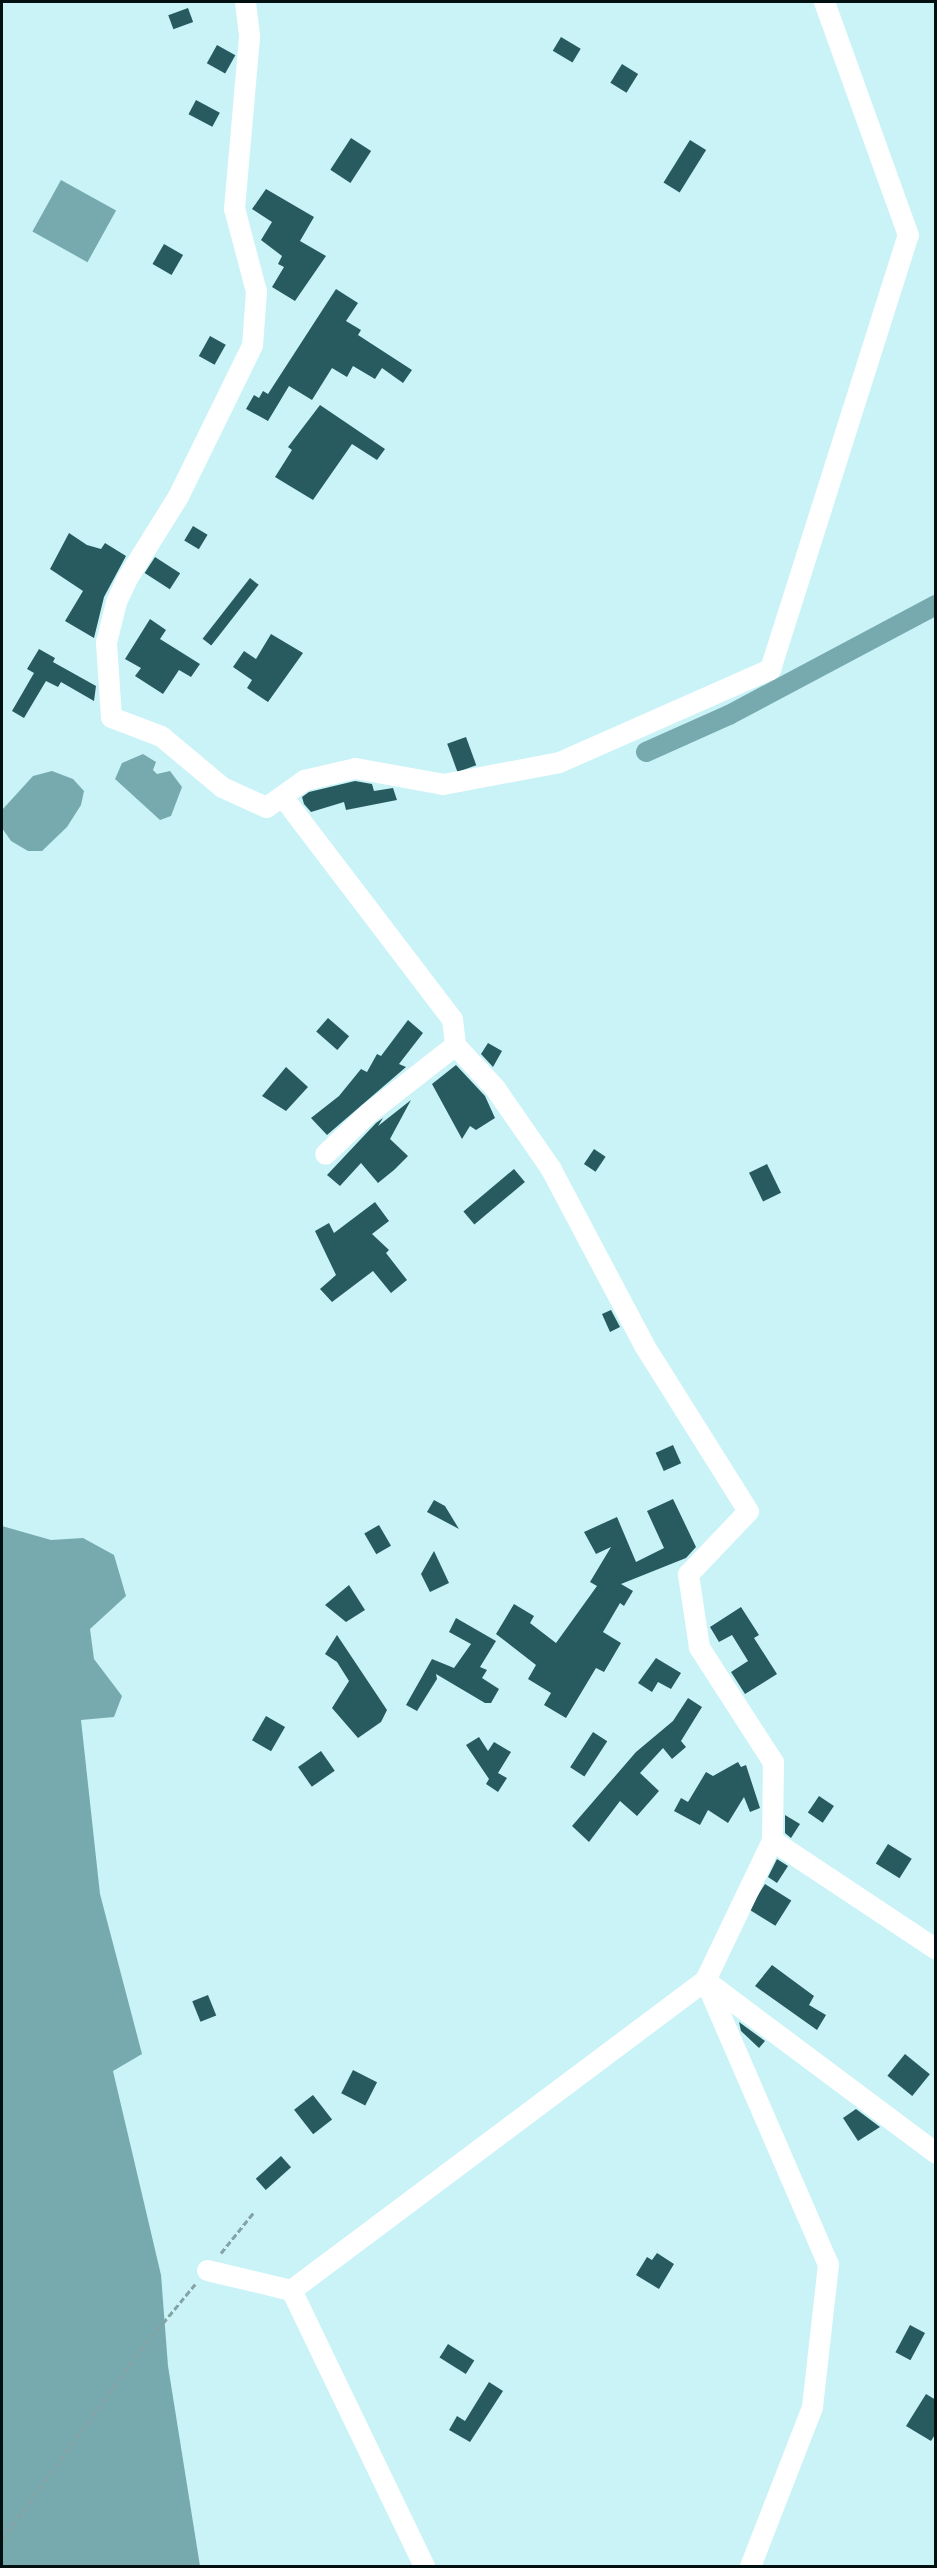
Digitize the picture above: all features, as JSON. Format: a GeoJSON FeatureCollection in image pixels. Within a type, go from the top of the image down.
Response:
{"type":"FeatureCollection","features":[{"type":"Feature","properties":{"kind":"street"},"geometry":{"type":"LineString","coordinates":[[245,2],[249,37],[234,208],[256,291],[252,345],[178,496],[127,578],[116,602],[106,651],[111,717],[161,736],[231,791],[266,807],[304,780],[355,768],[444,784],[559,762],[770,669],[908,235],[824,2]]}},
{"type":"Feature","properties":{"kind":"street"},"geometry":{"type":"LineString","coordinates":[[282,796],[452,1019],[455,1045],[495,1088],[551,1169],[644,1345],[748,1511],[688,1574],[699,1647],[773,1762],[772,1840],[705,1980],[291,2290]]}},
{"type":"Feature","properties":{"kind":"street"},"geometry":{"type":"LineString","coordinates":[[325,1154],[368,1113],[455,1045]]}},
{"type":"Feature","properties":{"kind":"street"},"geometry":{"type":"LineString","coordinates":[[772,1840],[936,1949]]}},
{"type":"Feature","properties":{"kind":"street"},"geometry":{"type":"LineString","coordinates":[[705,1980],[936,2153]]}},
{"type":"Feature","properties":{"kind":"street"},"geometry":{"type":"LineString","coordinates":[[705,1980],[828,2264],[812,2407],[750,2566]]}},
{"type":"Feature","properties":{"kind":"street"},"geometry":{"type":"LineString","coordinates":[[207,2270],[291,2290]]}},
{"type":"Feature","properties":{"kind":"street"},"geometry":{"type":"LineString","coordinates":[[291,2290],[424,2566]]}},
{"type":"Feature","properties":{"kind":"path"},"geometry":{"type":"LineString","coordinates":[[2,2540],[140,2351],[254,2212]]}},
{"type":"Feature","properties":{"kind":"water"},"geometry":{"type":"Polygon","coordinates":[[[61,180],[116,211],[87,262],[32,232],[61,180]]]}},
{"type":"Feature","properties":{"kind":"water"},"geometry":{"type":"Polygon","coordinates":[[[143,754],[156,762],[153,770],[157,774],[170,771],[182,787],[171,816],[160,820],[115,779],[122,763],[143,754]]]}},
{"type":"Feature","properties":{"kind":"water"},"geometry":{"type":"Polygon","coordinates":[[[52,771],[73,779],[84,791],[81,805],[67,827],[42,851],[28,851],[11,841],[2,828],[2,810],[33,776],[52,771]]]}},
{"type":"Feature","properties":{"kind":"water"},"geometry":{"type":"Polygon","coordinates":[[[2,1526],[51,1540],[83,1538],[114,1555],[126,1596],[90,1629],[94,1659],[122,1696],[114,1717],[81,1720],[100,1894],[142,2054],[113,2071],[161,2275],[168,2366],[200,2566],[2,2566],[2,1526]]]}},
{"type":"Feature","properties":{"kind":"building"},"geometry":{"type":"Polygon","coordinates":[[[188,8],[193,22],[173,29],[168,15],[188,8]]]}},
{"type":"Feature","properties":{"kind":"building"},"geometry":{"type":"Polygon","coordinates":[[[561,37],[581,49],[572,63],[553,51],[561,37]]]}},
{"type":"Feature","properties":{"kind":"building"},"geometry":{"type":"Polygon","coordinates":[[[217,45],[235,55],[225,74],[207,63],[217,45]]]}},
{"type":"Feature","properties":{"kind":"building"},"geometry":{"type":"Polygon","coordinates":[[[622,64],[638,74],[626,93],[610,83],[622,64]]]}},
{"type":"Feature","properties":{"kind":"building"},"geometry":{"type":"Polygon","coordinates":[[[196,100],[220,113],[212,127],[188,114],[196,100]]]}},
{"type":"Feature","properties":{"kind":"building"},"geometry":{"type":"Polygon","coordinates":[[[351,138],[371,151],[350,183],[330,170],[351,138]]]}},
{"type":"Feature","properties":{"kind":"building"},"geometry":{"type":"Polygon","coordinates":[[[690,140],[706,150],[680,192],[664,182],[690,140]]]}},
{"type":"Feature","properties":{"kind":"building"},"geometry":{"type":"Polygon","coordinates":[[[266,189],[314,217],[300,241],[326,256],[295,301],[272,287],[284,267],[278,264],[282,256],[261,240],[272,222],[252,209],[266,189]]]}},
{"type":"Feature","properties":{"kind":"building"},"geometry":{"type":"Polygon","coordinates":[[[164,244],[183,255],[172,275],[153,264],[164,244]]]}},
{"type":"Feature","properties":{"kind":"building"},"geometry":{"type":"Polygon","coordinates":[[[336,289],[358,303],[346,321],[361,330],[358,335],[412,370],[403,383],[382,368],[375,379],[353,366],[347,377],[332,368],[312,400],[289,386],[268,421],[246,409],[254,395],[259,398],[263,391],[268,394],[336,289]]]}},
{"type":"Feature","properties":{"kind":"building"},"geometry":{"type":"Polygon","coordinates":[[[210,336],[226,345],[215,365],[199,356],[210,336]]]}},
{"type":"Feature","properties":{"kind":"building"},"geometry":{"type":"Polygon","coordinates":[[[320,405],[385,449],[377,460],[352,444],[313,500],[275,477],[292,450],[288,447],[320,405]]]}},
{"type":"Feature","properties":{"kind":"building"},"geometry":{"type":"Polygon","coordinates":[[[193,526],[208,535],[199,549],[184,541],[193,526]]]}},
{"type":"Feature","properties":{"kind":"building"},"geometry":{"type":"Polygon","coordinates":[[[69,533],[87,545],[101,549],[105,543],[126,556],[104,597],[94,638],[65,621],[83,591],[50,569],[69,533]]]}},
{"type":"Feature","properties":{"kind":"building"},"geometry":{"type":"Polygon","coordinates":[[[155,557],[180,573],[170,589],[145,573],[155,557]]]}},
{"type":"Feature","properties":{"kind":"building"},"geometry":{"type":"Polygon","coordinates":[[[250,578],[259,585],[211,645],[203,639],[250,578]]]}},
{"type":"Feature","properties":{"kind":"building"},"geometry":{"type":"Polygon","coordinates":[[[150,619],[166,630],[160,639],[200,664],[191,677],[179,670],[163,694],[135,676],[141,668],[125,659],[150,619]]]}},
{"type":"Feature","properties":{"kind":"building"},"geometry":{"type":"Polygon","coordinates":[[[271,634],[303,653],[268,702],[247,688],[252,680],[233,667],[244,651],[256,659],[271,634]]]}},
{"type":"Feature","properties":{"kind":"building"},"geometry":{"type":"Polygon","coordinates":[[[39,649],[55,658],[53,662],[96,686],[94,701],[61,682],[58,687],[46,681],[24,718],[12,711],[34,673],[27,669],[39,649]]]}},
{"type":"Feature","properties":{"kind":"building"},"geometry":{"type":"Polygon","coordinates":[[[466,737],[476,765],[457,772],[447,744],[466,737]]]}},
{"type":"Feature","properties":{"kind":"building"},"geometry":{"type":"Polygon","coordinates":[[[355,781],[372,784],[374,791],[393,788],[397,800],[346,810],[344,802],[311,812],[304,804],[302,797],[309,792],[355,781]]]}},
{"type":"Feature","properties":{"kind":"building"},"geometry":{"type":"Polygon","coordinates":[[[328,1018],[349,1036],[337,1050],[316,1032],[328,1018]]]}},
{"type":"Feature","properties":{"kind":"building"},"geometry":{"type":"Polygon","coordinates":[[[408,1020],[423,1033],[399,1064],[406,1067],[327,1135],[311,1118],[339,1096],[361,1069],[367,1072],[377,1054],[381,1056],[408,1020]]]}},
{"type":"Feature","properties":{"kind":"building"},"geometry":{"type":"Polygon","coordinates":[[[488,1043],[502,1051],[493,1067],[481,1054],[488,1043]]]}},
{"type":"Feature","properties":{"kind":"building"},"geometry":{"type":"Polygon","coordinates":[[[456,1065],[485,1096],[495,1118],[476,1130],[470,1126],[462,1139],[432,1084],[456,1065]]]}},
{"type":"Feature","properties":{"kind":"building"},"geometry":{"type":"Polygon","coordinates":[[[286,1067],[308,1087],[286,1111],[262,1096],[286,1067]]]}},
{"type":"Feature","properties":{"kind":"building"},"geometry":{"type":"Polygon","coordinates":[[[411,1100],[390,1139],[408,1156],[394,1170],[378,1183],[361,1163],[340,1186],[327,1175],[376,1123],[383,1118],[378,1126],[411,1100]]]}},
{"type":"Feature","properties":{"kind":"building"},"geometry":{"type":"Polygon","coordinates":[[[594,1149],[606,1157],[596,1172],[584,1164],[594,1149]]]}},
{"type":"Feature","properties":{"kind":"building"},"geometry":{"type":"Polygon","coordinates":[[[767,1164],[781,1193],[763,1202],[749,1173],[767,1164]]]}},
{"type":"Feature","properties":{"kind":"building"},"geometry":{"type":"Polygon","coordinates":[[[514,1169],[525,1182],[474,1224],[463,1211],[514,1169]]]}},
{"type":"Feature","properties":{"kind":"building"},"geometry":{"type":"Polygon","coordinates":[[[375,1202],[389,1221],[372,1234],[389,1250],[386,1253],[407,1280],[391,1293],[373,1271],[332,1302],[320,1289],[336,1275],[315,1231],[329,1223],[334,1233],[375,1202]]]}},
{"type":"Feature","properties":{"kind":"building"},"geometry":{"type":"Polygon","coordinates":[[[611,1310],[620,1327],[610,1332],[602,1314],[611,1310]]]}},
{"type":"Feature","properties":{"kind":"building"},"geometry":{"type":"Polygon","coordinates":[[[673,1445],[681,1463],[664,1471],[656,1453],[673,1445]]]}},
{"type":"Feature","properties":{"kind":"building"},"geometry":{"type":"Polygon","coordinates":[[[673,1499],[696,1547],[686,1558],[621,1584],[633,1591],[624,1606],[620,1603],[603,1632],[621,1643],[604,1672],[596,1668],[566,1718],[544,1705],[551,1693],[528,1679],[536,1665],[496,1634],[514,1604],[534,1616],[530,1623],[556,1643],[597,1586],[590,1582],[611,1547],[596,1554],[584,1532],[617,1517],[636,1562],[664,1548],[647,1511],[673,1499]]]}},
{"type":"Feature","properties":{"kind":"building"},"geometry":{"type":"Polygon","coordinates":[[[434,1500],[445,1506],[459,1529],[427,1512],[434,1500]]]}},
{"type":"Feature","properties":{"kind":"building"},"geometry":{"type":"Polygon","coordinates":[[[379,1525],[391,1546],[376,1554],[364,1534],[379,1525]]]}},
{"type":"Feature","properties":{"kind":"building"},"geometry":{"type":"Polygon","coordinates":[[[434,1551],[449,1583],[430,1592],[421,1574],[434,1551]]]}},
{"type":"Feature","properties":{"kind":"building"},"geometry":{"type":"Polygon","coordinates":[[[349,1585],[365,1610],[346,1622],[325,1605],[349,1585]]]}},
{"type":"Feature","properties":{"kind":"building"},"geometry":{"type":"Polygon","coordinates":[[[741,1607],[759,1635],[754,1638],[777,1674],[745,1694],[731,1672],[748,1661],[732,1635],[719,1642],[710,1627],[741,1607]]]}},
{"type":"Feature","properties":{"kind":"building"},"geometry":{"type":"Polygon","coordinates":[[[456,1618],[496,1641],[480,1667],[487,1670],[482,1678],[499,1689],[491,1703],[485,1703],[436,1674],[437,1679],[417,1711],[406,1705],[432,1659],[454,1668],[471,1644],[449,1632],[456,1618]]]}},
{"type":"Feature","properties":{"kind":"building"},"geometry":{"type":"Polygon","coordinates":[[[337,1635],[387,1710],[381,1722],[358,1738],[332,1708],[349,1681],[337,1662],[325,1654],[337,1635]]]}},
{"type":"Feature","properties":{"kind":"building"},"geometry":{"type":"Polygon","coordinates":[[[656,1658],[681,1673],[671,1689],[658,1682],[652,1692],[638,1683],[656,1658]]]}},
{"type":"Feature","properties":{"kind":"building"},"geometry":{"type":"Polygon","coordinates":[[[688,1698],[702,1707],[681,1741],[686,1747],[672,1759],[663,1748],[640,1773],[659,1791],[637,1816],[620,1801],[589,1842],[572,1826],[636,1752],[673,1721],[688,1698]]]}},
{"type":"Feature","properties":{"kind":"building"},"geometry":{"type":"Polygon","coordinates":[[[266,1716],[285,1727],[271,1751],[252,1740],[266,1716]]]}},
{"type":"Feature","properties":{"kind":"building"},"geometry":{"type":"Polygon","coordinates":[[[593,1732],[607,1741],[584,1776],[570,1767],[593,1732]]]}},
{"type":"Feature","properties":{"kind":"building"},"geometry":{"type":"Polygon","coordinates":[[[479,1737],[488,1751],[494,1742],[511,1752],[498,1773],[507,1778],[498,1792],[486,1784],[489,1779],[466,1745],[479,1737]]]}},
{"type":"Feature","properties":{"kind":"building"},"geometry":{"type":"Polygon","coordinates":[[[321,1751],[335,1771],[312,1787],[298,1767],[321,1751]]]}},
{"type":"Feature","properties":{"kind":"building"},"geometry":{"type":"Polygon","coordinates":[[[738,1762],[741,1767],[746,1765],[760,1808],[750,1812],[744,1797],[728,1823],[708,1810],[700,1825],[674,1811],[681,1798],[688,1802],[706,1772],[713,1776],[738,1762]]]}},
{"type":"Feature","properties":{"kind":"building"},"geometry":{"type":"Polygon","coordinates":[[[819,1796],[834,1806],[823,1823],[808,1813],[819,1796]]]}},
{"type":"Feature","properties":{"kind":"building"},"geometry":{"type":"Polygon","coordinates":[[[785,1815],[800,1824],[791,1838],[785,1833],[785,1815]]]}},
{"type":"Feature","properties":{"kind":"building"},"geometry":{"type":"Polygon","coordinates":[[[888,1844],[912,1859],[900,1878],[876,1864],[888,1844]]]}},
{"type":"Feature","properties":{"kind":"building"},"geometry":{"type":"Polygon","coordinates":[[[777,1859],[788,1866],[777,1883],[768,1877],[777,1859]]]}},
{"type":"Feature","properties":{"kind":"building"},"geometry":{"type":"Polygon","coordinates":[[[765,1884],[791,1900],[775,1926],[749,1909],[765,1884]]]}},
{"type":"Feature","properties":{"kind":"building"},"geometry":{"type":"Polygon","coordinates":[[[772,1965],[814,1996],[809,2005],[826,2015],[817,2030],[755,1986],[772,1965]]]}},
{"type":"Feature","properties":{"kind":"building"},"geometry":{"type":"Polygon","coordinates":[[[208,1995],[216,2015],[200,2022],[192,2001],[208,1995]]]}},
{"type":"Feature","properties":{"kind":"building"},"geometry":{"type":"Polygon","coordinates":[[[739,2022],[765,2041],[759,2048],[741,2031],[739,2022]]]}},
{"type":"Feature","properties":{"kind":"building"},"geometry":{"type":"Polygon","coordinates":[[[905,2054],[930,2074],[912,2096],[887,2076],[905,2054]]]}},
{"type":"Feature","properties":{"kind":"building"},"geometry":{"type":"Polygon","coordinates":[[[353,2070],[377,2082],[365,2105],[341,2093],[353,2070]]]}},
{"type":"Feature","properties":{"kind":"building"},"geometry":{"type":"Polygon","coordinates":[[[313,2095],[332,2119],[313,2134],[294,2110],[313,2095]]]}},
{"type":"Feature","properties":{"kind":"building"},"geometry":{"type":"Polygon","coordinates":[[[856,2109],[880,2127],[858,2141],[843,2118],[856,2109]]]}},
{"type":"Feature","properties":{"kind":"building"},"geometry":{"type":"Polygon","coordinates":[[[281,2156],[291,2167],[266,2190],[256,2179],[281,2156]]]}},
{"type":"Feature","properties":{"kind":"building"},"geometry":{"type":"Polygon","coordinates":[[[657,2253],[674,2264],[659,2289],[636,2275],[647,2257],[652,2260],[657,2253]]]}},
{"type":"Feature","properties":{"kind":"building"},"geometry":{"type":"Polygon","coordinates":[[[910,2325],[925,2333],[910,2360],[895,2352],[910,2325]]]}},
{"type":"Feature","properties":{"kind":"building"},"geometry":{"type":"Polygon","coordinates":[[[448,2344],[474,2360],[466,2374],[440,2358],[448,2344]]]}},
{"type":"Feature","properties":{"kind":"building"},"geometry":{"type":"Polygon","coordinates":[[[489,2382],[503,2391],[470,2442],[449,2430],[457,2416],[465,2421],[489,2382]]]}},
{"type":"Feature","properties":{"kind":"building"},"geometry":{"type":"Polygon","coordinates":[[[926,2394],[936,2400],[936,2433],[931,2441],[906,2426],[926,2394]]]}},
{"type":"Feature","properties":{"kind":"waterway"},"geometry":{"type":"LineString","coordinates":[[646,752],[729,715],[936,605]]}}]}
